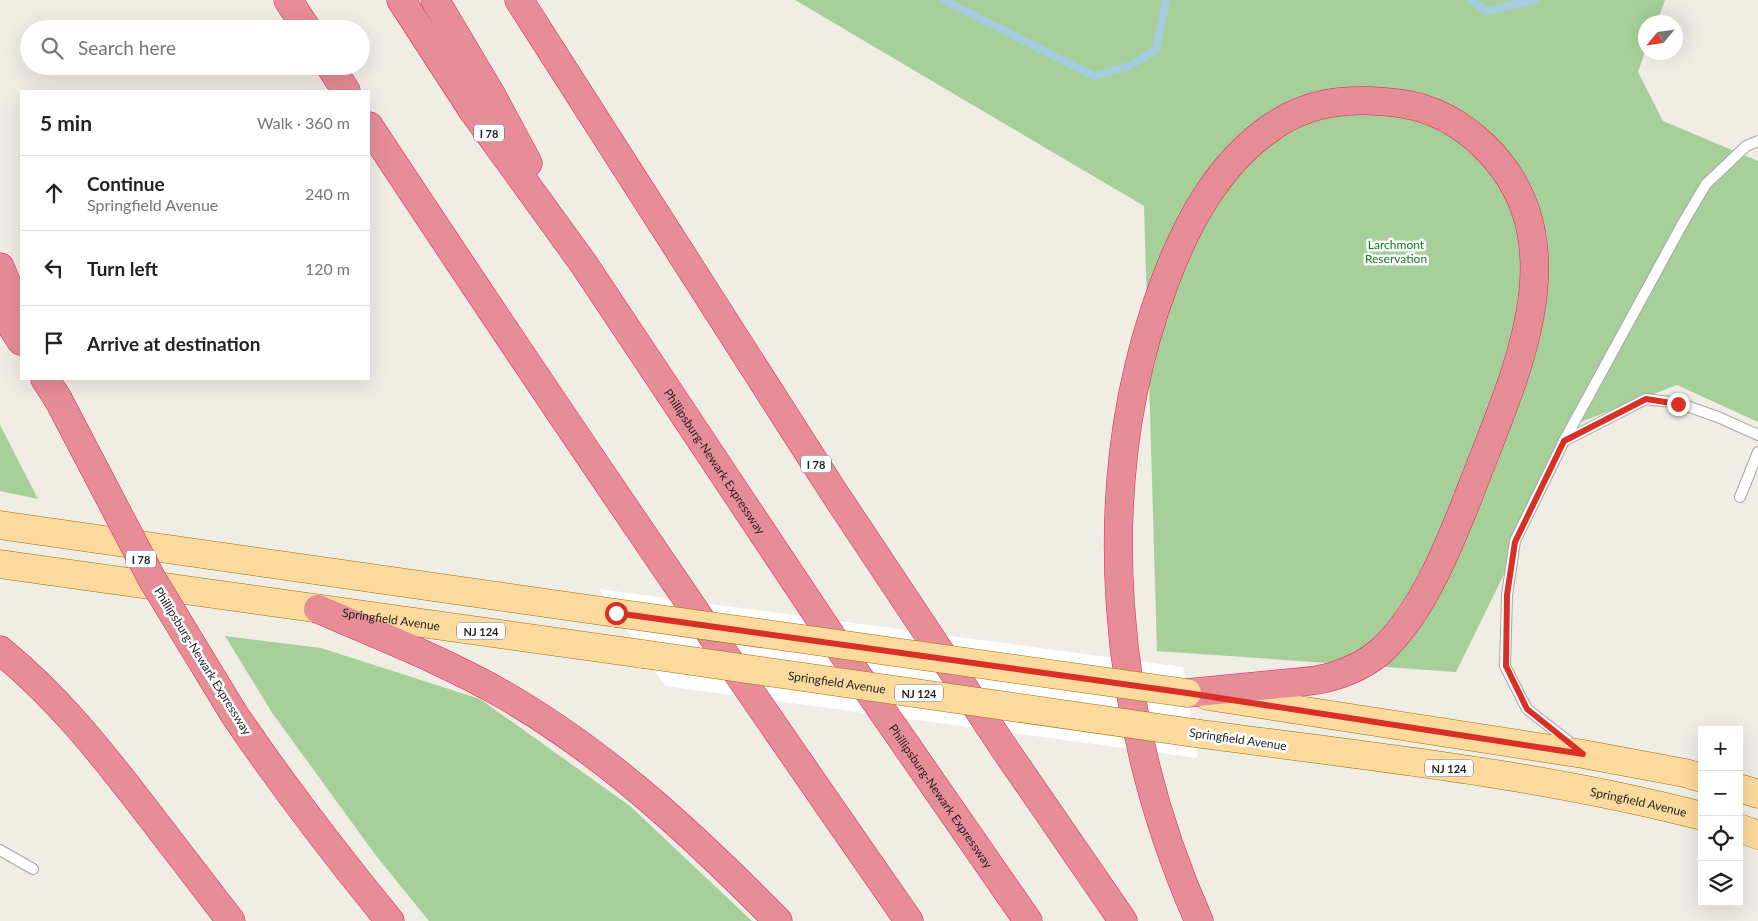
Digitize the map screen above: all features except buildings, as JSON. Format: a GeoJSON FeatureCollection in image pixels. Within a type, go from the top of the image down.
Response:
{"type":"FeatureCollection","features":[{"type":"Feature","properties":{"kind":"highway"},"geometry":{"type":"LineString","coordinates":[[288,0],[300,20]]}},
{"type":"Feature","properties":{"kind":"highway","name":"Phillipsburg-Newark Expressway"},"geometry":{"type":"LineString","coordinates":[[401,0],[473,111],[583,263],[856,673],[1028,921]]}},
{"type":"Feature","properties":{"kind":"highway"},"geometry":{"type":"LineString","coordinates":[[436,0],[492,96],[583,263]]}},
{"type":"Feature","properties":{"kind":"highway","name":"I 78"},"geometry":{"type":"LineString","coordinates":[[519,0],[833,491],[1004,748],[1123,921]]}},
{"type":"Feature","properties":{"kind":"highway"},"geometry":{"type":"LineString","coordinates":[[336,75],[345,90]]}},
{"type":"Feature","properties":{"kind":"highway"},"geometry":{"type":"LineString","coordinates":[[1187,693],[1311,681],[1336,676],[1378,654],[1409,618],[1424,594],[1468,498],[1525,339],[1532,313],[1535,278],[1534,247],[1525,210],[1506,172],[1490,152],[1469,133],[1451,120],[1432,110],[1383,102],[1355,100],[1329,102],[1305,109],[1287,118],[1268,130],[1246,148],[1203,201],[1188,228],[1156,306],[1142,352],[1131,400],[1120,500],[1118,552],[1126,652],[1132,698],[1152,791],[1173,855],[1199,921]]}},
{"type":"Feature","properties":{"kind":"highway"},"geometry":{"type":"LineString","coordinates":[[370,128],[638,529],[909,921]]}},
{"type":"Feature","properties":{"kind":"highway"},"geometry":{"type":"LineString","coordinates":[[0,267],[20,315]]}},
{"type":"Feature","properties":{"kind":"highway"},"geometry":{"type":"LineString","coordinates":[[0,308],[20,339]]}},
{"type":"Feature","properties":{"kind":"highway","name":"Phillipsburg-Newark Expressway"},"geometry":{"type":"LineString","coordinates":[[51,385],[152,579],[234,714],[269,766],[390,921]]}},
{"type":"Feature","properties":{"kind":"highway"},"geometry":{"type":"LineString","coordinates":[[318,609],[468,676],[504,695],[572,739],[613,770],[692,838],[778,921]]}},
{"type":"Feature","properties":{"kind":"highway"},"geometry":{"type":"LineString","coordinates":[[0,650],[47,691],[75,721],[103,754],[232,921]]}},
{"type":"Feature","properties":{"kind":"main road"},"geometry":{"type":"LineString","coordinates":[[0,526],[1187,693],[1583,754],[1698,777]]}},
{"type":"Feature","properties":{"kind":"main road","name":"Springfield Avenue"},"geometry":{"type":"LineString","coordinates":[[0,564],[1524,778],[1660,805],[1698,815]]}},
{"type":"Feature","properties":{"kind":"main road"},"geometry":{"type":"LineString","coordinates":[[1743,789],[1758,794]]}},
{"type":"Feature","properties":{"kind":"main road"},"geometry":{"type":"LineString","coordinates":[[1743,830],[1758,836]]}},
{"type":"Feature","properties":{"kind":"lane"},"geometry":{"type":"LineString","coordinates":[[1583,754],[1527,709],[1506,666],[1507,595],[1515,542],[1564,441],[1684,220],[1706,184],[1746,146],[1758,142]]}},
{"type":"Feature","properties":{"kind":"lane"},"geometry":{"type":"LineString","coordinates":[[1564,441],[1646,399],[1678,404],[1718,417],[1758,435]]}},
{"type":"Feature","properties":{"kind":"lane"},"geometry":{"type":"LineString","coordinates":[[1740,496],[1758,452]]}},
{"type":"Feature","properties":{"kind":"lane"},"geometry":{"type":"LineString","coordinates":[[0,850],[33,869]]}},
{"type":"Feature","properties":{"kind":"green space","name":"Larchmont Reservation"},"geometry":{"type":"Polygon","coordinates":[[[795,0],[1665,0],[1660,15],[1638,15],[1638,60],[1642,60],[1638,72],[1663,121],[1758,161],[1758,422],[1677,385],[1578,423],[1456,672],[1157,651],[1144,206],[795,0]]]}},
{"type":"Feature","properties":{"kind":"green space"},"geometry":{"type":"Polygon","coordinates":[[[0,425],[38,499],[0,491],[0,425]]]}},
{"type":"Feature","properties":{"kind":"green space"},"geometry":{"type":"Polygon","coordinates":[[[225,636],[321,648],[480,699],[630,806],[752,921],[429,921],[377,857],[273,714],[225,636]]]}},
{"type":"Feature","properties":{"kind":"pier"},"geometry":{"type":"Polygon","coordinates":[[[599,589],[1183,667],[1198,758],[665,686],[599,589]]]}},
{"type":"Feature","properties":{"kind":"waterway"},"geometry":{"type":"LineString","coordinates":[[943,0],[1094,76],[1129,66],[1156,50],[1166,0]]}},
{"type":"Feature","properties":{"kind":"waterway"},"geometry":{"type":"LineString","coordinates":[[1470,0],[1487,11],[1535,0]]}},
{"type":"Feature","properties":{"kind":"route"},"geometry":{"type":"LineString","coordinates":[[616,613],[1187,693],[1583,754],[1527,709],[1506,666],[1507,595],[1515,542],[1564,441],[1646,399],[1678,404]]}}]}
